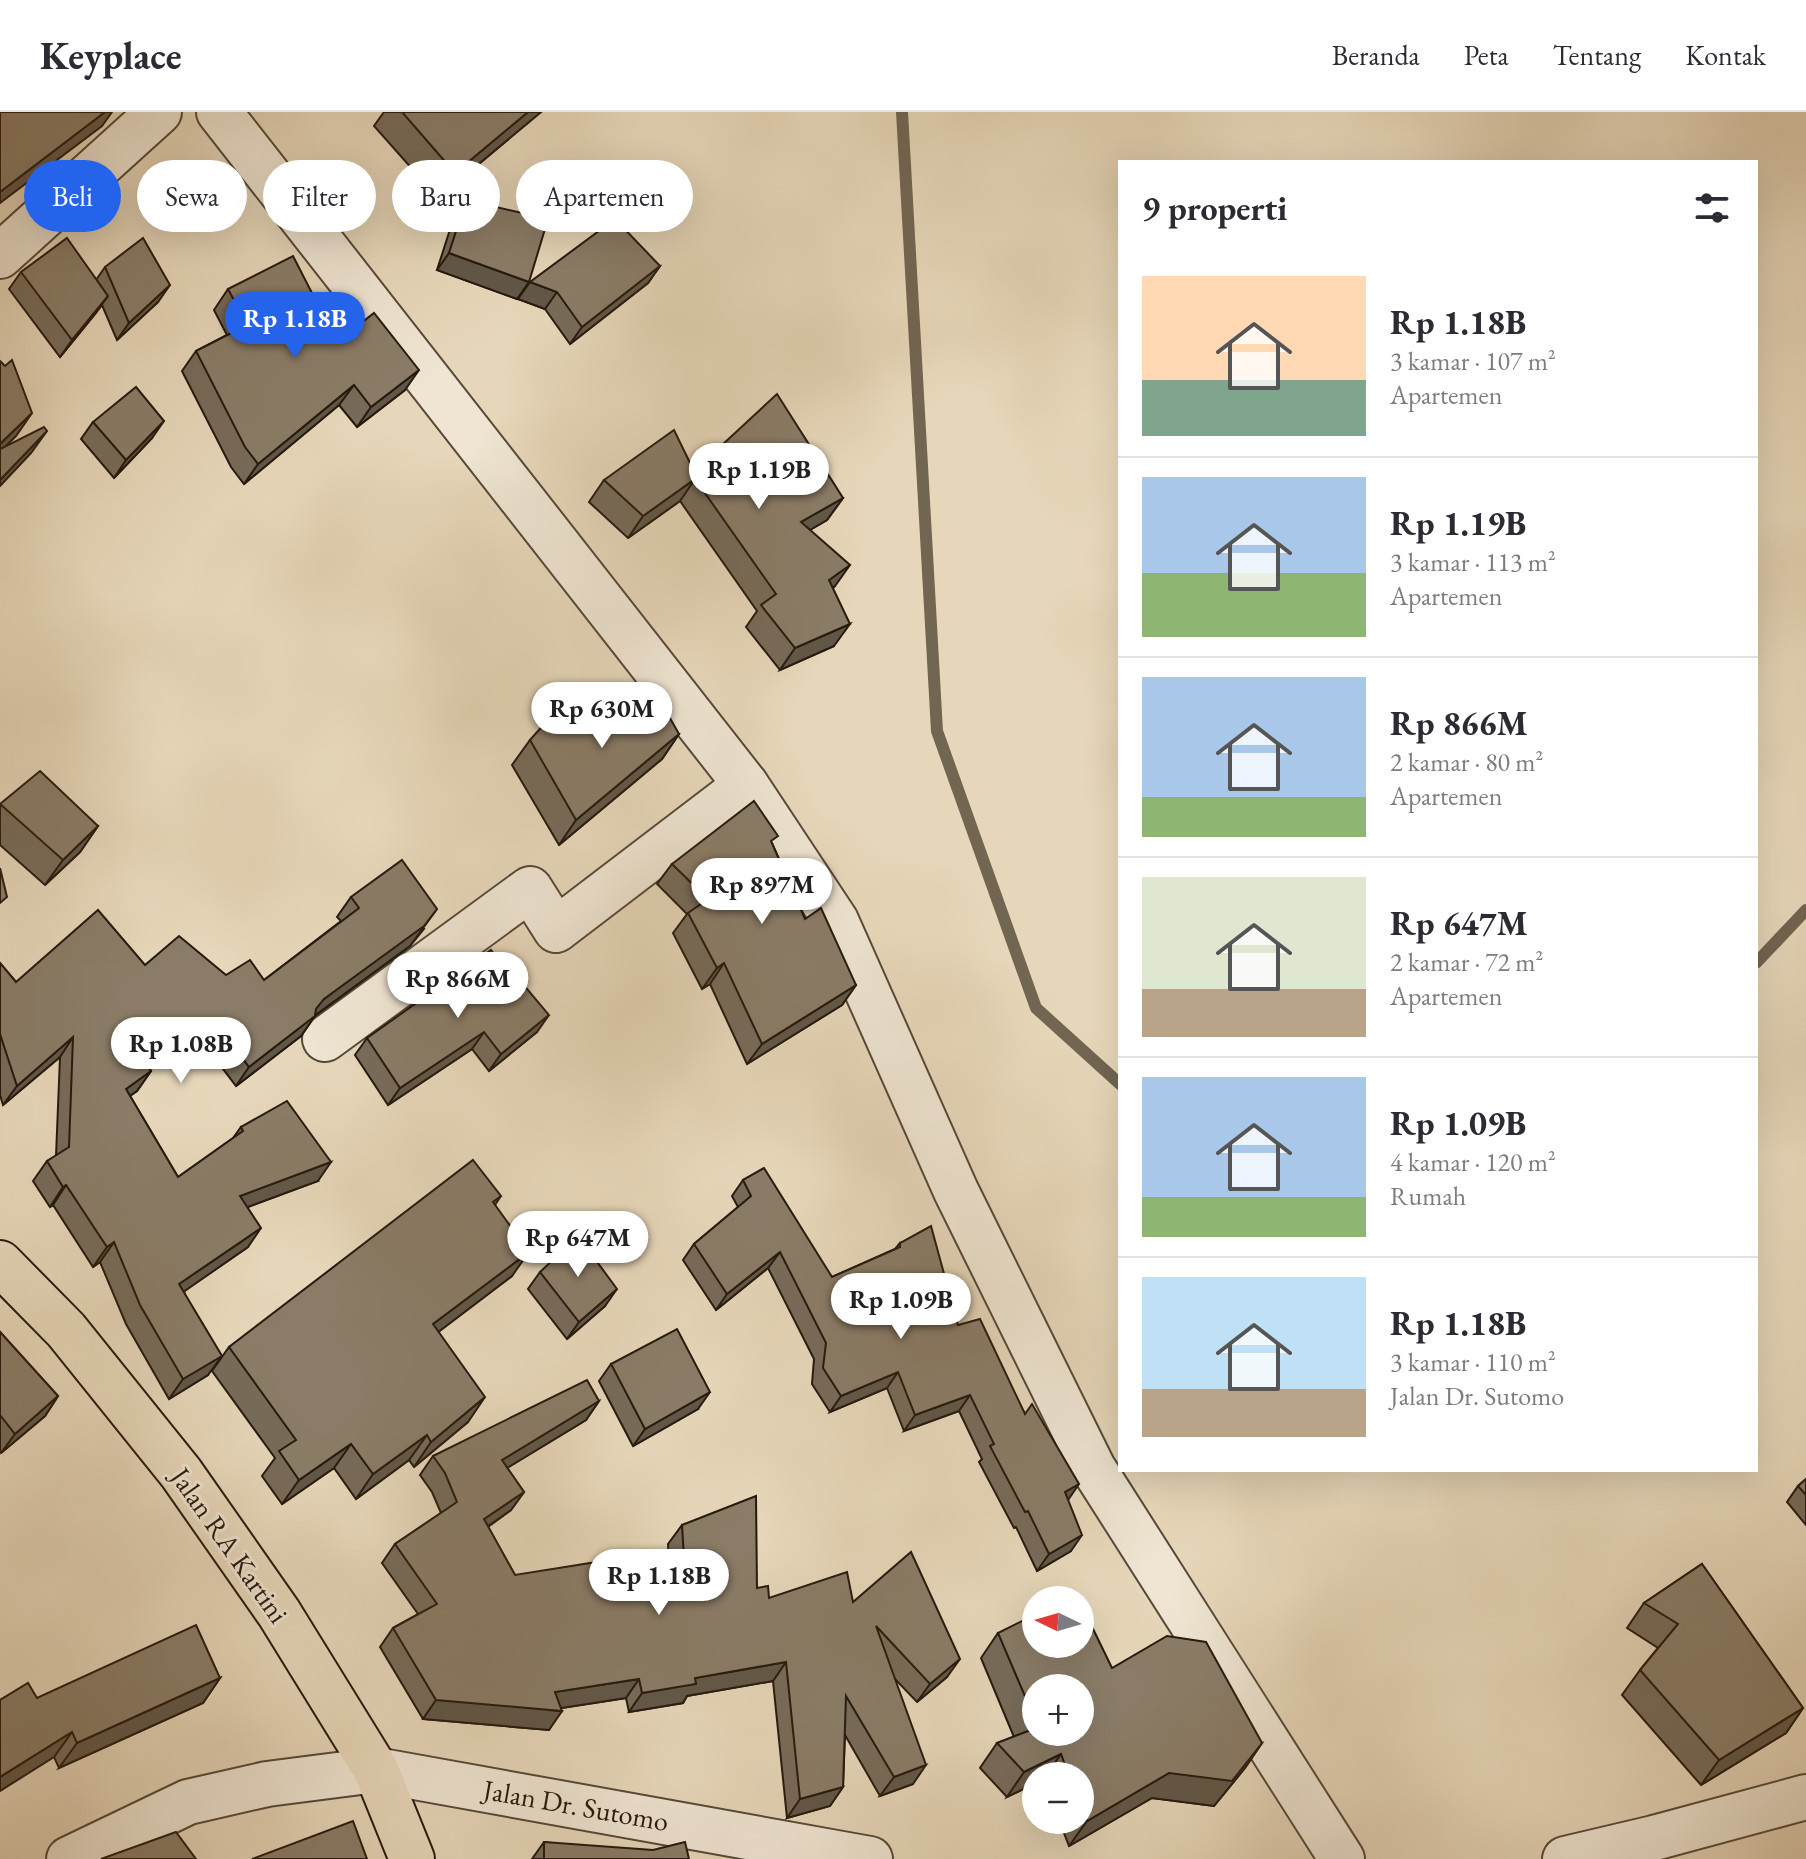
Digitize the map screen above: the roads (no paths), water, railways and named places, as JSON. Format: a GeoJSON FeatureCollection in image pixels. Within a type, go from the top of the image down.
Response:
{"type":"FeatureCollection","features":[{"type":"Feature","properties":{"kind":"main road","name":"Jalan RA Kartini"},"geometry":{"type":"LineString","coordinates":[[0,1263],[66,1330],[181,1473],[279,1613],[376,1770],[412,1859]]}},
{"type":"Feature","properties":{"kind":"street"},"geometry":{"type":"LineString","coordinates":[[0,256],[159,112]]}},
{"type":"Feature","properties":{"kind":"street"},"geometry":{"type":"LineString","coordinates":[[219,112],[746,785],[836,921],[956,1191],[1093,1468],[1342,1859]]}},
{"type":"Feature","properties":{"kind":"street"},"geometry":{"type":"LineString","coordinates":[[325,1039],[530,889],[556,930],[746,785]]}},
{"type":"Feature","properties":{"kind":"street","name":"Jalan Dr. Sutomo"},"geometry":{"type":"LineString","coordinates":[[69,1859],[188,1802],[255,1787],[376,1770],[870,1859]]}},
{"type":"Feature","properties":{"kind":"street"},"geometry":{"type":"LineString","coordinates":[[1565,1859],[1806,1797]]}},
{"type":"Feature","properties":{"kind":"waterway"},"geometry":{"type":"LineString","coordinates":[[902,112],[937,731],[1036,1008],[1118,1082]]}},
{"type":"Feature","properties":{"kind":"waterway"},"geometry":{"type":"LineString","coordinates":[[1758,961],[1806,910]]}}]}
